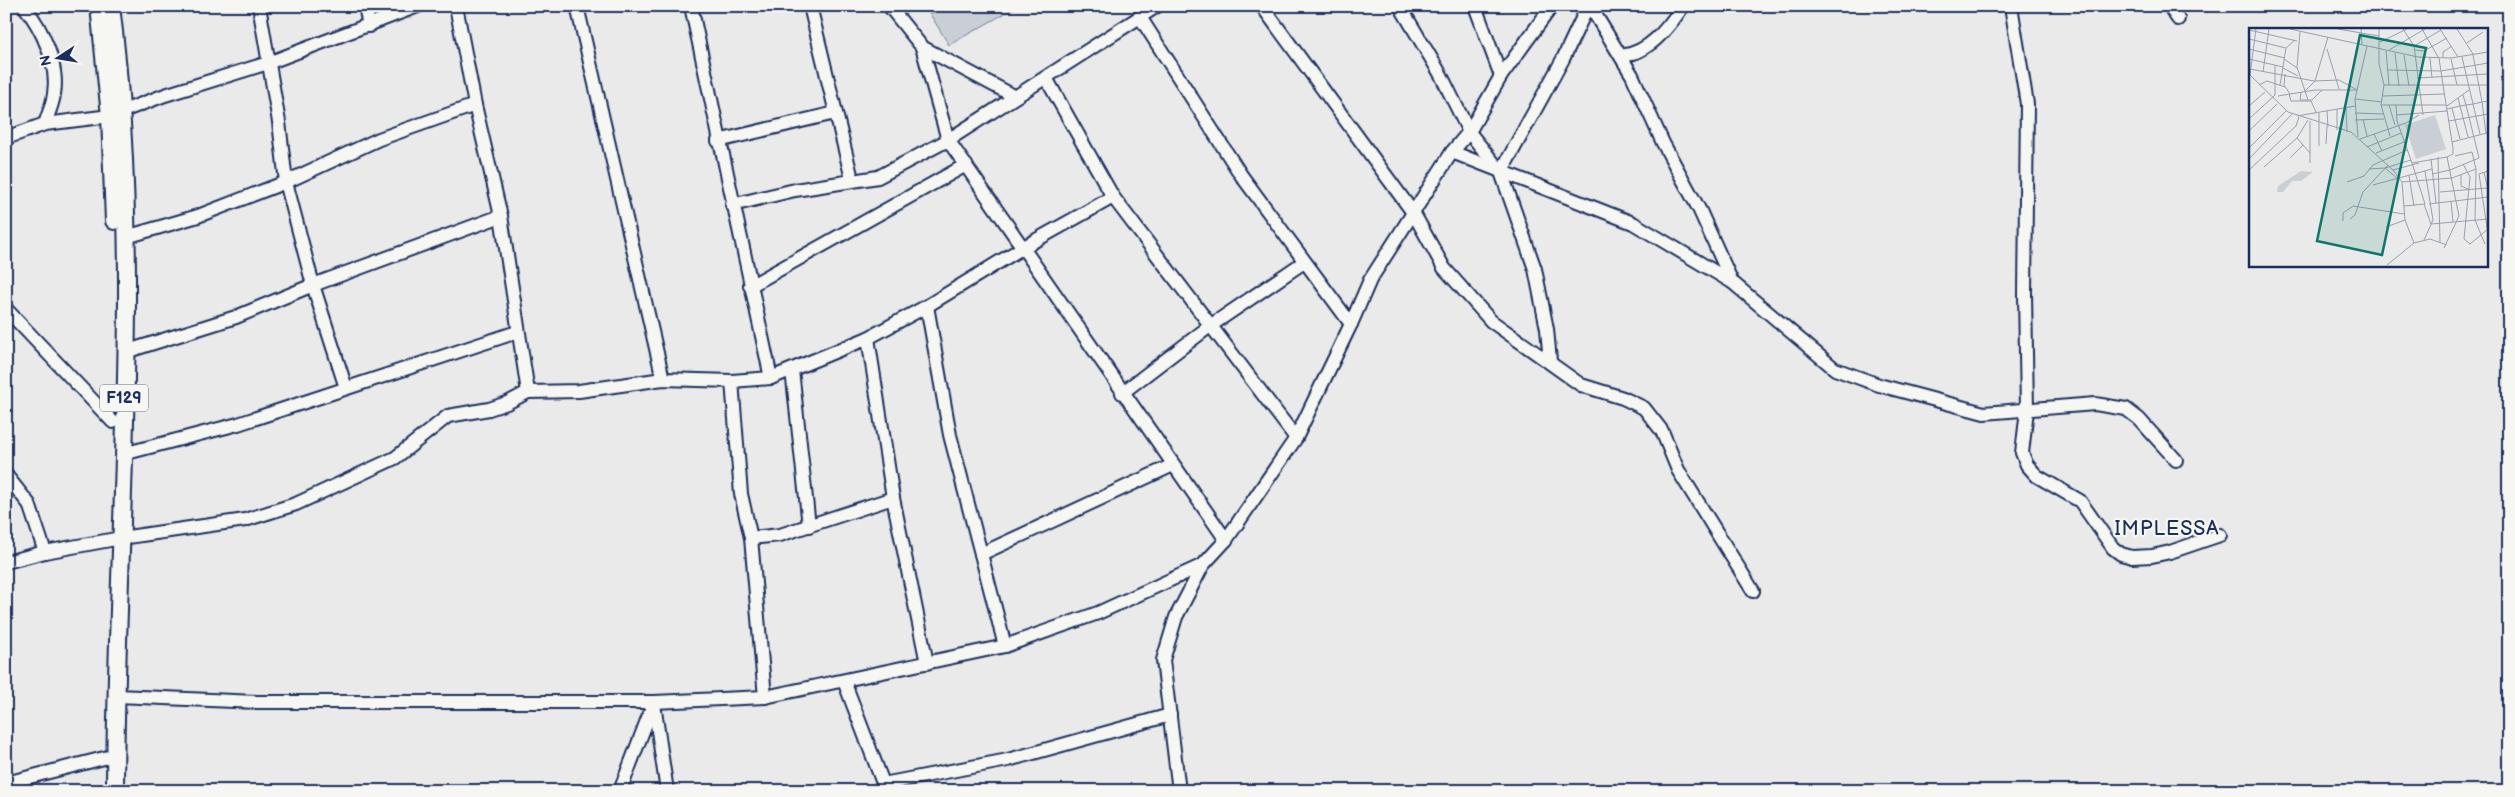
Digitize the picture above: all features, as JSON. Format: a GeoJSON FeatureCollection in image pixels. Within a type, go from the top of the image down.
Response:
{"type":"FeatureCollection","features":[{"type":"Feature","properties":{"kind":"main road","name":"F129"},"geometry":{"type":"LineString","coordinates":[[99,6],[116,114],[114,422],[117,696],[115,791]]}},
{"type":"Feature","properties":{"kind":"main road","name":"F129"},"geometry":{"type":"LineString","coordinates":[[108,791],[116,539],[123,454],[126,237],[116,114],[111,6]]}},
{"type":"Feature","properties":{"kind":"street"},"geometry":{"type":"LineString","coordinates":[[24,6],[49,53],[54,72],[54,93],[45,124]]}},
{"type":"Feature","properties":{"kind":"street"},"geometry":{"type":"LineString","coordinates":[[259,6],[279,122],[286,182],[313,285],[346,388]]}},
{"type":"Feature","properties":{"kind":"street"},"geometry":{"type":"LineString","coordinates":[[366,6],[369,26]]}},
{"type":"Feature","properties":{"kind":"street"},"geometry":{"type":"LineString","coordinates":[[6,138],[45,124],[116,114],[165,95],[268,63],[418,6]]}},
{"type":"Feature","properties":{"kind":"street"},"geometry":{"type":"LineString","coordinates":[[456,6],[475,106],[501,216],[517,332],[528,392]]}},
{"type":"Feature","properties":{"kind":"street"},"geometry":{"type":"LineString","coordinates":[[577,6],[663,380]]}},
{"type":"Feature","properties":{"kind":"street"},"geometry":{"type":"LineString","coordinates":[[690,6],[771,378]]}},
{"type":"Feature","properties":{"kind":"street"},"geometry":{"type":"LineString","coordinates":[[810,6],[852,180]]}},
{"type":"Feature","properties":{"kind":"street"},"geometry":{"type":"LineString","coordinates":[[889,6],[922,46],[1014,96]]}},
{"type":"Feature","properties":{"kind":"street"},"geometry":{"type":"LineString","coordinates":[[732,205],[852,180],[878,177],[948,140],[1157,6]]}},
{"type":"Feature","properties":{"kind":"street"},"geometry":{"type":"LineString","coordinates":[[1262,6],[1414,214],[1444,268],[1491,321],[1550,361],[1581,385],[1623,398],[1644,408],[1662,431],[1678,470],[1753,590]]}},
{"type":"Feature","properties":{"kind":"street"},"geometry":{"type":"LineString","coordinates":[[1400,6],[1441,74],[1469,132],[1501,172],[1535,269],[1550,361]]}},
{"type":"Feature","properties":{"kind":"street"},"geometry":{"type":"LineString","coordinates":[[1476,6],[1501,76]]}},
{"type":"Feature","properties":{"kind":"street"},"geometry":{"type":"LineString","coordinates":[[1179,791],[1163,660],[1176,616],[1203,565],[1226,540],[1296,438],[1370,280],[1452,152],[1469,132],[1501,76],[1552,6]]}},
{"type":"Feature","properties":{"kind":"street"},"geometry":{"type":"LineString","coordinates":[[1501,172],[1563,59],[1589,6]]}},
{"type":"Feature","properties":{"kind":"street"},"geometry":{"type":"LineString","coordinates":[[1589,6],[1621,56],[1663,143],[1700,212],[1732,282]]}},
{"type":"Feature","properties":{"kind":"street"},"geometry":{"type":"LineString","coordinates":[[1621,56],[1632,55],[1648,47],[1683,6]]}},
{"type":"Feature","properties":{"kind":"street"},"geometry":{"type":"LineString","coordinates":[[2010,6],[2027,104],[2025,294],[2027,410],[2022,453],[2027,465],[2037,476],[2080,501],[2099,529],[2121,554],[2132,557],[2161,554],[2220,535]]}},
{"type":"Feature","properties":{"kind":"street"},"geometry":{"type":"LineString","coordinates":[[2169,6],[2178,19]]}},
{"type":"Feature","properties":{"kind":"street"},"geometry":{"type":"LineString","coordinates":[[1140,17],[1241,175],[1351,324]]}},
{"type":"Feature","properties":{"kind":"street"},"geometry":{"type":"LineString","coordinates":[[922,46],[948,140],[1122,393],[1226,540]]}},
{"type":"Feature","properties":{"kind":"street"},"geometry":{"type":"LineString","coordinates":[[1046,78],[1113,196],[1296,438]]}},
{"type":"Feature","properties":{"kind":"street"},"geometry":{"type":"LineString","coordinates":[[126,237],[198,216],[286,182],[379,139],[475,106]]}},
{"type":"Feature","properties":{"kind":"street"},"geometry":{"type":"LineString","coordinates":[[718,141],[835,113]]}},
{"type":"Feature","properties":{"kind":"street"},"geometry":{"type":"LineString","coordinates":[[1452,152],[1634,223],[1732,282],[1835,369],[1879,386],[1984,413],[2095,404],[2126,409],[2139,419],[2176,460]]}},
{"type":"Feature","properties":{"kind":"street"},"geometry":{"type":"LineString","coordinates":[[750,286],[966,165]]}},
{"type":"Feature","properties":{"kind":"street"},"geometry":{"type":"LineString","coordinates":[[6,562],[45,552],[116,539],[245,520],[296,504],[395,458],[448,416],[489,409],[507,403],[528,392],[579,391],[663,380],[732,381],[771,378],[868,338],[928,306],[1022,248],[1113,196]]}},
{"type":"Feature","properties":{"kind":"street"},"geometry":{"type":"LineString","coordinates":[[125,352],[236,317],[313,285],[501,216]]}},
{"type":"Feature","properties":{"kind":"street"},"geometry":{"type":"LineString","coordinates":[[1122,393],[1210,326],[1304,262]]}},
{"type":"Feature","properties":{"kind":"street"},"geometry":{"type":"LineString","coordinates":[[928,306],[950,435],[1005,646]]}},
{"type":"Feature","properties":{"kind":"street"},"geometry":{"type":"LineString","coordinates":[[6,310],[114,422]]}},
{"type":"Feature","properties":{"kind":"street"},"geometry":{"type":"LineString","coordinates":[[123,454],[238,424],[517,332]]}},
{"type":"Feature","properties":{"kind":"street"},"geometry":{"type":"LineString","coordinates":[[868,338],[893,498],[926,663]]}},
{"type":"Feature","properties":{"kind":"street"},"geometry":{"type":"LineString","coordinates":[[792,370],[809,526]]}},
{"type":"Feature","properties":{"kind":"street"},"geometry":{"type":"LineString","coordinates":[[732,381],[741,494],[751,538],[765,697]]}},
{"type":"Feature","properties":{"kind":"street"},"geometry":{"type":"LineString","coordinates":[[981,554],[1173,465]]}},
{"type":"Feature","properties":{"kind":"street"},"geometry":{"type":"LineString","coordinates":[[6,475],[29,504],[45,552]]}},
{"type":"Feature","properties":{"kind":"street"},"geometry":{"type":"LineString","coordinates":[[751,538],[780,535],[893,498]]}},
{"type":"Feature","properties":{"kind":"street"},"geometry":{"type":"LineString","coordinates":[[117,696],[257,702],[654,702],[765,697],[798,688],[844,681],[1005,646],[1098,613],[1203,565]]}},
{"type":"Feature","properties":{"kind":"street"},"geometry":{"type":"LineString","coordinates":[[844,681],[885,788],[1008,760],[1170,715]]}},
{"type":"Feature","properties":{"kind":"street"},"geometry":{"type":"LineString","coordinates":[[620,791],[654,702]]}},
{"type":"Feature","properties":{"kind":"street"},"geometry":{"type":"LineString","coordinates":[[654,702],[667,791]]}},
{"type":"Feature","properties":{"kind":"street"},"geometry":{"type":"LineString","coordinates":[[6,783],[108,757]]}},
{"type":"Feature","properties":{"kind":"shaded area"},"geometry":{"type":"Polygon","coordinates":[[[925,6],[1018,6],[949,45],[925,6]]]}},
{"type":"Feature","properties":{"kind":"district","name":"IMPLESSA"},"geometry":{"type":"Point","coordinates":[2167,529]}}]}
